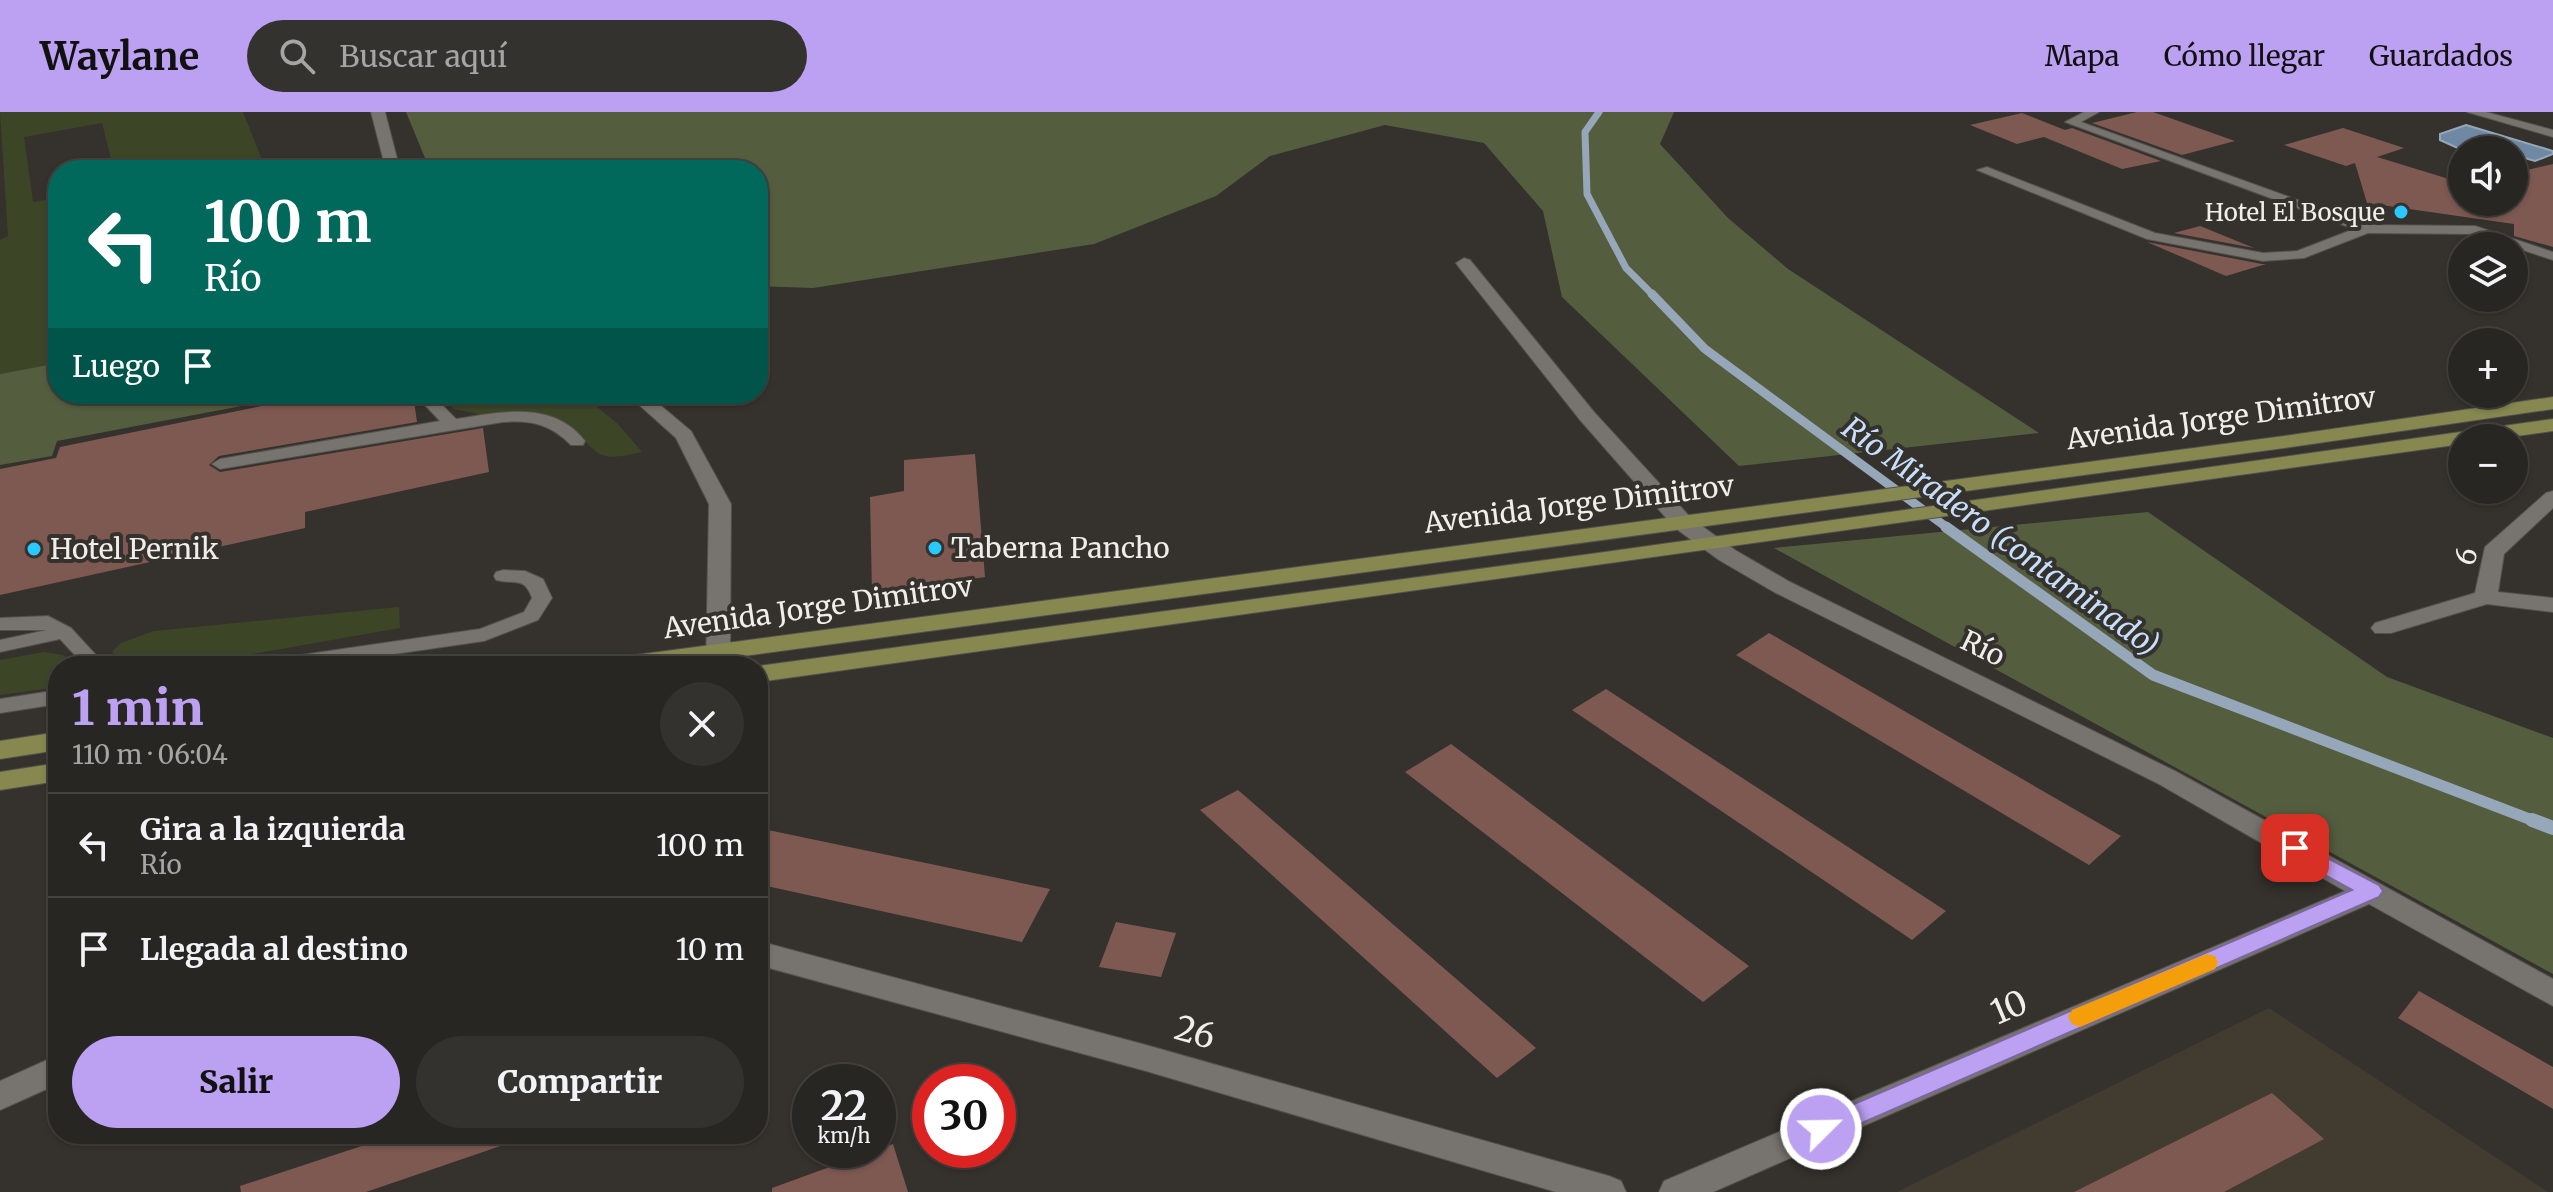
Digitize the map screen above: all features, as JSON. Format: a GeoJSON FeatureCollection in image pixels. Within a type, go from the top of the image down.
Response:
{"type":"FeatureCollection","features":[{"type":"Feature","properties":{"kind":"main road","name":"Avenida Jorge Dimitrov"},"geometry":{"type":"LineString","coordinates":[[745,656],[2553,403]]}},
{"type":"Feature","properties":{"kind":"main road","name":"Avenida Jorge Dimitrov"},"geometry":{"type":"LineString","coordinates":[[768,673],[2553,425]]}},
{"type":"Feature","properties":{"kind":"main road"},"geometry":{"type":"LineString","coordinates":[[0,750],[48,743]]}},
{"type":"Feature","properties":{"kind":"main road"},"geometry":{"type":"LineString","coordinates":[[0,781],[48,774]]}},
{"type":"Feature","properties":{"kind":"street"},"geometry":{"type":"LineString","coordinates":[[378,112],[390,160]]}},
{"type":"Feature","properties":{"kind":"street","name":"Río"},"geometry":{"type":"LineString","coordinates":[[1464,263],[1587,416],[1683,523],[1710,543],[1782,587],[2166,777],[2553,994]]}},
{"type":"Feature","properties":{"kind":"street"},"geometry":{"type":"LineString","coordinates":[[648,404],[684,435],[720,504],[717,656]]}},
{"type":"Feature","properties":{"kind":"street","name":"6"},"geometry":{"type":"LineString","coordinates":[[2383,628],[2486,597],[2493,552],[2553,497]]}},
{"type":"Feature","properties":{"kind":"street"},"geometry":{"type":"LineString","coordinates":[[2486,597],[2553,605]]}},
{"type":"Feature","properties":{"kind":"street","name":"10"},"geometry":{"type":"LineString","coordinates":[[1676,1192],[2372,891]]}},
{"type":"Feature","properties":{"kind":"street","name":"26"},"geometry":{"type":"LineString","coordinates":[[768,956],[1161,1062],[1609,1192]]}},
{"type":"Feature","properties":{"kind":"street"},"geometry":{"type":"LineString","coordinates":[[0,1096],[48,1074]]}},
{"type":"Feature","properties":{"kind":"lane"},"geometry":{"type":"LineString","coordinates":[[2093,112],[2071,122],[2366,229],[2475,230],[2553,256]]}},
{"type":"Feature","properties":{"kind":"lane"},"geometry":{"type":"LineString","coordinates":[[2473,112],[2553,134]]}},
{"type":"Feature","properties":{"kind":"lane"},"geometry":{"type":"LineString","coordinates":[[1983,170],[2152,236],[2263,257],[2299,255],[2366,229]]}},
{"type":"Feature","properties":{"kind":"lane"},"geometry":{"type":"LineString","coordinates":[[432,404],[452,424]]}},
{"type":"Feature","properties":{"kind":"lane"},"geometry":{"type":"LineString","coordinates":[[220,464],[452,424],[523,415],[566,427],[577,441]]}},
{"type":"Feature","properties":{"kind":"lane"},"geometry":{"type":"LineString","coordinates":[[337,656],[484,635],[519,623],[531,616],[542,598],[536,583],[525,577],[503,576]]}},
{"type":"Feature","properties":{"kind":"lane"},"geometry":{"type":"LineString","coordinates":[[0,624],[48,622],[64,632],[87,656]]}},
{"type":"Feature","properties":{"kind":"lane"},"geometry":{"type":"LineString","coordinates":[[0,646],[64,632]]}},
{"type":"Feature","properties":{"kind":"lane"},"geometry":{"type":"LineString","coordinates":[[0,706],[48,699]]}},
{"type":"Feature","properties":{"kind":"shaded area"},"geometry":{"type":"Polygon","coordinates":[[[2269,1008],[2548,1192],[1897,1192],[2269,1008]]]}},
{"type":"Feature","properties":{"kind":"green space"},"geometry":{"type":"Polygon","coordinates":[[[0,112],[243,112],[262,160],[111,160],[102,123],[24,137],[33,202],[48,200],[48,365],[0,374],[0,240],[8,236],[0,112]]]}},
{"type":"Feature","properties":{"kind":"green space"},"geometry":{"type":"Polygon","coordinates":[[[406,112],[1674,112],[1660,144],[1728,218],[1788,269],[2039,433],[1739,466],[1562,297],[1543,211],[1484,143],[1385,125],[1270,156],[1216,196],[1094,244],[813,288],[768,286],[768,160],[426,160],[406,112]]]}},
{"type":"Feature","properties":{"kind":"green space"},"geometry":{"type":"Polygon","coordinates":[[[48,365],[48,404],[251,404],[57,441],[52,456],[0,465],[0,374],[48,365]]]}},
{"type":"Feature","properties":{"kind":"green space"},"geometry":{"type":"Polygon","coordinates":[[[449,404],[593,404],[618,424],[642,452],[605,456],[566,423],[519,422],[454,409],[449,404]]]}},
{"type":"Feature","properties":{"kind":"green space"},"geometry":{"type":"Polygon","coordinates":[[[2148,512],[2387,677],[2553,738],[2553,974],[1774,548],[2148,512]]]}},
{"type":"Feature","properties":{"kind":"green space"},"geometry":{"type":"Polygon","coordinates":[[[399,607],[400,628],[241,656],[116,656],[112,652],[121,643],[154,631],[399,607]]]}},
{"type":"Feature","properties":{"kind":"green space"},"geometry":{"type":"Polygon","coordinates":[[[44,652],[64,656],[48,656],[48,688],[0,695],[0,660],[44,652]]]}},
{"type":"Feature","properties":{"kind":"water"},"geometry":{"type":"Polygon","coordinates":[[[2466,125],[2503,136],[2448,136],[2448,144],[2440,140],[2440,134],[2466,125]]]}},
{"type":"Feature","properties":{"kind":"water"},"geometry":{"type":"Polygon","coordinates":[[[2528,144],[2553,151],[2553,154],[2535,161],[2528,159],[2528,144]]]}},
{"type":"Feature","properties":{"kind":"building"},"geometry":{"type":"Polygon","coordinates":[[[2137,112],[2153,112],[2235,141],[2182,155],[2092,123],[2137,112]]]}},
{"type":"Feature","properties":{"kind":"building"},"geometry":{"type":"Polygon","coordinates":[[[2022,113],[2161,161],[2122,169],[2044,137],[2017,144],[1970,125],[2022,113]]]}},
{"type":"Feature","properties":{"kind":"building"},"geometry":{"type":"Polygon","coordinates":[[[2343,128],[2404,148],[2377,157],[2448,179],[2448,215],[2367,203],[2355,163],[2346,166],[2284,145],[2343,128]]]}},
{"type":"Feature","properties":{"kind":"building"},"geometry":{"type":"Polygon","coordinates":[[[2553,164],[2553,247],[2528,240],[2528,232],[2514,232],[2514,224],[2458,216],[2528,216],[2528,170],[2553,164]]]}},
{"type":"Feature","properties":{"kind":"building"},"geometry":{"type":"Polygon","coordinates":[[[2200,226],[2254,248],[2174,233],[2200,226]]]}},
{"type":"Feature","properties":{"kind":"building"},"geometry":{"type":"Polygon","coordinates":[[[2147,242],[2262,264],[2266,264],[2226,276],[2147,242]]]}},
{"type":"Feature","properties":{"kind":"building"},"geometry":{"type":"Polygon","coordinates":[[[272,404],[414,404],[417,422],[219,456],[209,465],[220,472],[483,428],[489,472],[305,512],[305,528],[0,595],[0,469],[56,458],[60,447],[272,404]]]}},
{"type":"Feature","properties":{"kind":"building"},"geometry":{"type":"Polygon","coordinates":[[[975,454],[985,577],[872,593],[870,497],[904,491],[904,460],[975,454]]]}},
{"type":"Feature","properties":{"kind":"building"},"geometry":{"type":"Polygon","coordinates":[[[1769,633],[2121,836],[2089,865],[1736,655],[1769,633]]]}},
{"type":"Feature","properties":{"kind":"building"},"geometry":{"type":"Polygon","coordinates":[[[1606,689],[1946,911],[1912,940],[1572,710],[1606,689]]]}},
{"type":"Feature","properties":{"kind":"building"},"geometry":{"type":"Polygon","coordinates":[[[1451,744],[1749,966],[1703,1002],[1405,772],[1451,744]]]}},
{"type":"Feature","properties":{"kind":"building"},"geometry":{"type":"Polygon","coordinates":[[[1238,790],[1536,1048],[1497,1078],[1200,810],[1238,790]]]}},
{"type":"Feature","properties":{"kind":"building"},"geometry":{"type":"Polygon","coordinates":[[[768,830],[1050,889],[1022,942],[768,886],[768,830]]]}},
{"type":"Feature","properties":{"kind":"building"},"geometry":{"type":"Polygon","coordinates":[[[1116,922],[1176,933],[1161,977],[1099,967],[1116,922]]]}},
{"type":"Feature","properties":{"kind":"building"},"geometry":{"type":"Polygon","coordinates":[[[2419,991],[2553,1067],[2553,1109],[2398,1018],[2419,991]]]}},
{"type":"Feature","properties":{"kind":"building"},"geometry":{"type":"Polygon","coordinates":[[[2272,1093],[2324,1139],[2224,1192],[2074,1192],[2272,1093]]]}},
{"type":"Feature","properties":{"kind":"building"},"geometry":{"type":"Polygon","coordinates":[[[368,1144],[506,1144],[366,1192],[241,1192],[240,1186],[368,1144]]]}},
{"type":"Feature","properties":{"kind":"building"},"geometry":{"type":"Polygon","coordinates":[[[896,1154],[908,1192],[772,1192],[772,1188],[827,1168],[896,1168],[896,1154]]]}},
{"type":"Feature","properties":{"kind":"waterway","name":"Río Miradero (contaminado)"},"geometry":{"type":"LineString","coordinates":[[1599,112],[1585,132],[1587,194],[1626,268],[1652,294]]}},
{"type":"Feature","properties":{"kind":"waterway","name":"Río Miradero (contaminado)"},"geometry":{"type":"LineString","coordinates":[[1652,294],[1705,349],[1949,529]]}},
{"type":"Feature","properties":{"kind":"waterway","name":"Río Miradero (contaminado)"},"geometry":{"type":"LineString","coordinates":[[1946,527],[2153,675],[2537,822]]}},
{"type":"Feature","properties":{"kind":"waterway","name":"Río Miradero (contaminado)"},"geometry":{"type":"LineString","coordinates":[[2532,820],[2553,828]]}},
{"type":"Feature","properties":{"kind":"slow traffic"},"geometry":{"type":"LineString","coordinates":[[2080,1017],[2207,963]]}},
{"type":"Feature","properties":{"kind":"place","name":"Hotel El Bosque"},"geometry":{"type":"Point","coordinates":[2401,212]}},
{"type":"Feature","properties":{"kind":"place","name":"Taberna Pancho"},"geometry":{"type":"Point","coordinates":[935,548]}},
{"type":"Feature","properties":{"kind":"place","name":"Hotel Pernik"},"geometry":{"type":"Point","coordinates":[34,549]}},
{"type":"Feature","properties":{"kind":"route"},"geometry":{"type":"LineString","coordinates":[[1821,1129],[2372,891],[2295,848]]}}]}
